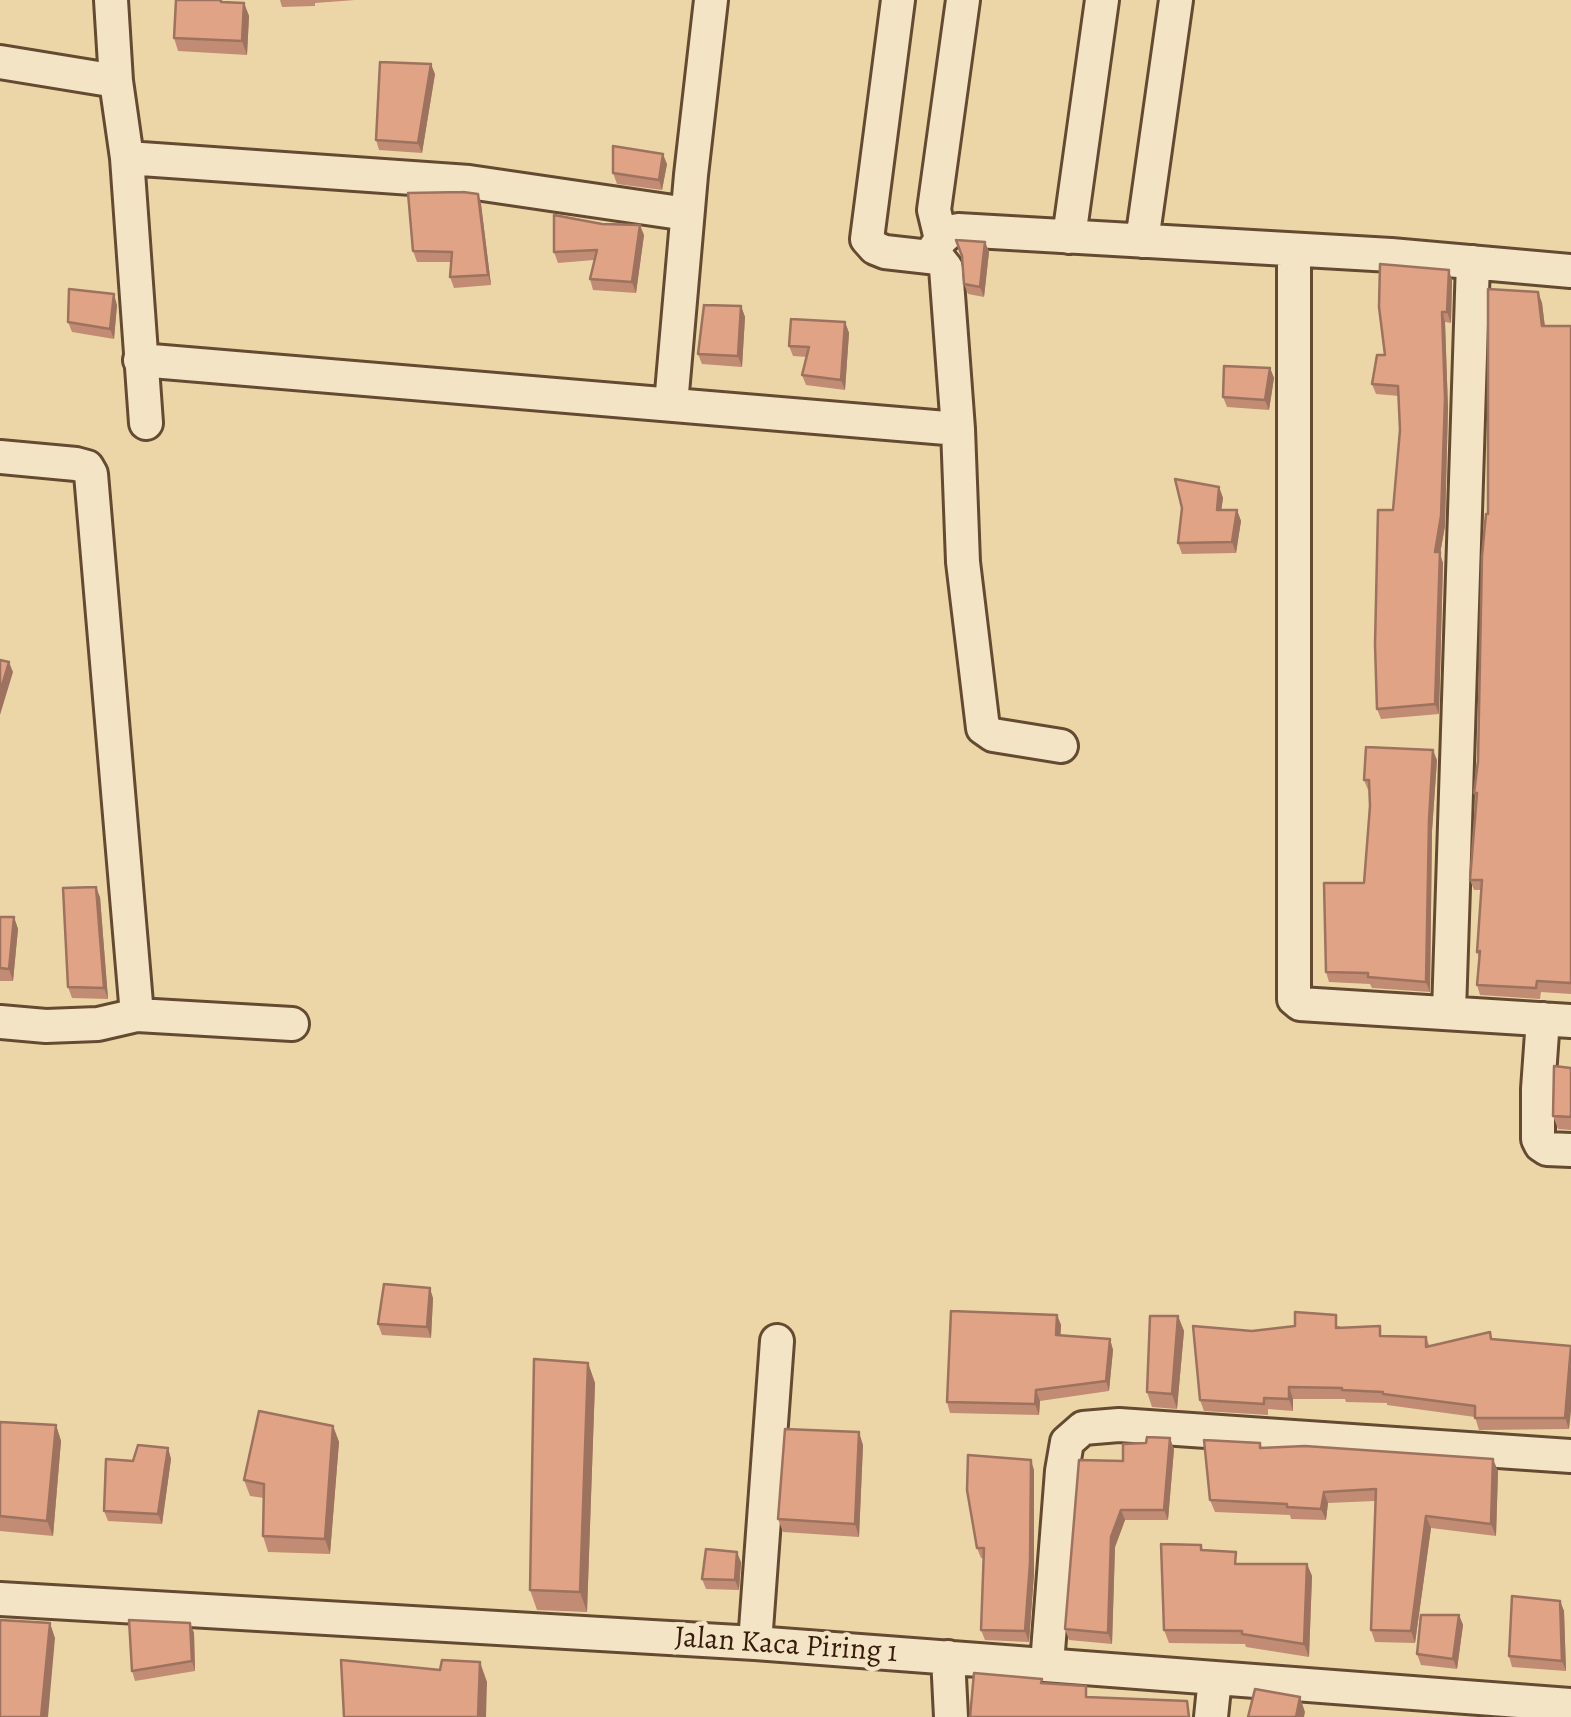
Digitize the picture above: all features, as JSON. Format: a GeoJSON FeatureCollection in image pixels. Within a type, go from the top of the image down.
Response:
{"type":"FeatureCollection","features":[{"type":"Feature","properties":{"kind":"street"},"geometry":{"type":"LineString","coordinates":[[111,0],[146,423]]}},
{"type":"Feature","properties":{"kind":"street"},"geometry":{"type":"LineString","coordinates":[[671,404],[710,0]]}},
{"type":"Feature","properties":{"kind":"street"},"geometry":{"type":"LineString","coordinates":[[898,0],[867,239],[875,248],[885,252],[936,247],[949,232],[958,230],[1571,271]]}},
{"type":"Feature","properties":{"kind":"street"},"geometry":{"type":"LineString","coordinates":[[963,0],[934,218],[938,258],[946,268],[963,562],[983,728],[993,734],[1060,746]]}},
{"type":"Feature","properties":{"kind":"street"},"geometry":{"type":"LineString","coordinates":[[1069,237],[1102,0]]}},
{"type":"Feature","properties":{"kind":"street"},"geometry":{"type":"LineString","coordinates":[[1142,241],[1176,0]]}},
{"type":"Feature","properties":{"kind":"street"},"geometry":{"type":"LineString","coordinates":[[0,62],[116,81]]}},
{"type":"Feature","properties":{"kind":"street"},"geometry":{"type":"LineString","coordinates":[[127,158],[469,182],[687,214]]}},
{"type":"Feature","properties":{"kind":"street"},"geometry":{"type":"LineString","coordinates":[[1294,250],[1294,1000],[1300,1004],[1557,1020],[1538,1089],[1538,1139],[1547,1148],[1571,1150]]}},
{"type":"Feature","properties":{"kind":"street"},"geometry":{"type":"LineString","coordinates":[[1449,1012],[1473,262]]}},
{"type":"Feature","properties":{"kind":"street"},"geometry":{"type":"LineString","coordinates":[[140,360],[958,430]]}},
{"type":"Feature","properties":{"kind":"street"},"geometry":{"type":"LineString","coordinates":[[0,457],[76,464],[87,467],[91,474],[137,1015]]}},
{"type":"Feature","properties":{"kind":"street"},"geometry":{"type":"LineString","coordinates":[[0,1022],[46,1026],[98,1024],[137,1015],[292,1024]]}},
{"type":"Feature","properties":{"kind":"street"},"geometry":{"type":"LineString","coordinates":[[754,1644],[777,1341]]}},
{"type":"Feature","properties":{"kind":"street"},"geometry":{"type":"LineString","coordinates":[[1047,1664],[1062,1471],[1067,1442],[1083,1428],[1119,1425],[1571,1456]]}},
{"type":"Feature","properties":{"kind":"street","name":"Jalan Kaca Piring 1"},"geometry":{"type":"LineString","coordinates":[[0,1599],[948,1657],[1571,1705]]}},
{"type":"Feature","properties":{"kind":"street"},"geometry":{"type":"LineString","coordinates":[[948,1657],[951,1717]]}},
{"type":"Feature","properties":{"kind":"street"},"geometry":{"type":"LineString","coordinates":[[1211,1717],[1215,1678]]}},
{"type":"Feature","properties":{"kind":"building"},"geometry":{"type":"Polygon","coordinates":[[[176,0],[244,3],[242,41],[174,38],[176,0]]]}},
{"type":"Feature","properties":{"kind":"building"},"geometry":{"type":"Polygon","coordinates":[[[380,62],[431,64],[418,143],[376,140],[380,62]]]}},
{"type":"Feature","properties":{"kind":"building"},"geometry":{"type":"Polygon","coordinates":[[[613,146],[663,154],[659,180],[613,173],[613,146]]]}},
{"type":"Feature","properties":{"kind":"building"},"geometry":{"type":"Polygon","coordinates":[[[408,193],[478,194],[488,275],[450,277],[452,252],[413,251],[408,193]]]}},
{"type":"Feature","properties":{"kind":"building"},"geometry":{"type":"Polygon","coordinates":[[[554,215],[602,224],[640,225],[632,282],[590,279],[597,250],[554,252],[554,215]]]}},
{"type":"Feature","properties":{"kind":"building"},"geometry":{"type":"Polygon","coordinates":[[[956,240],[985,242],[980,287],[964,284],[962,256],[956,240]]]}},
{"type":"Feature","properties":{"kind":"building"},"geometry":{"type":"Polygon","coordinates":[[[1380,264],[1449,270],[1447,312],[1442,312],[1445,399],[1441,516],[1435,552],[1440,552],[1435,704],[1377,709],[1378,510],[1393,510],[1400,430],[1398,386],[1372,384],[1377,355],[1385,355],[1379,307],[1380,264]]]}},
{"type":"Feature","properties":{"kind":"building"},"geometry":{"type":"Polygon","coordinates":[[[69,289],[114,294],[110,329],[68,322],[69,289]]]}},
{"type":"Feature","properties":{"kind":"building"},"geometry":{"type":"Polygon","coordinates":[[[1488,289],[1538,292],[1542,326],[1571,326],[1571,983],[1537,981],[1536,988],[1477,985],[1482,880],[1470,880],[1477,793],[1482,556],[1488,514],[1488,289]]]}},
{"type":"Feature","properties":{"kind":"building"},"geometry":{"type":"Polygon","coordinates":[[[704,305],[741,306],[738,356],[698,354],[704,305]]]}},
{"type":"Feature","properties":{"kind":"building"},"geometry":{"type":"Polygon","coordinates":[[[791,319],[845,322],[841,380],[802,375],[809,347],[789,346],[791,319]]]}},
{"type":"Feature","properties":{"kind":"building"},"geometry":{"type":"Polygon","coordinates":[[[1224,366],[1270,368],[1265,400],[1223,397],[1224,366]]]}},
{"type":"Feature","properties":{"kind":"building"},"geometry":{"type":"Polygon","coordinates":[[[1175,479],[1219,487],[1217,510],[1237,510],[1232,542],[1178,543],[1182,508],[1175,479]]]}},
{"type":"Feature","properties":{"kind":"building"},"geometry":{"type":"Polygon","coordinates":[[[0,660],[9,662],[0,692],[0,660]]]}},
{"type":"Feature","properties":{"kind":"building"},"geometry":{"type":"Polygon","coordinates":[[[1366,747],[1433,750],[1426,982],[1368,977],[1368,973],[1326,972],[1324,883],[1364,883],[1370,806],[1369,780],[1364,780],[1366,747]]]}},
{"type":"Feature","properties":{"kind":"building"},"geometry":{"type":"Polygon","coordinates":[[[96,887],[104,988],[68,987],[63,888],[96,887]]]}},
{"type":"Feature","properties":{"kind":"building"},"geometry":{"type":"Polygon","coordinates":[[[0,917],[14,917],[9,969],[0,968],[0,917]]]}},
{"type":"Feature","properties":{"kind":"building"},"geometry":{"type":"Polygon","coordinates":[[[1554,1066],[1571,1068],[1571,1117],[1553,1116],[1554,1066]]]}},
{"type":"Feature","properties":{"kind":"building"},"geometry":{"type":"Polygon","coordinates":[[[384,1284],[430,1288],[427,1327],[378,1324],[384,1284]]]}},
{"type":"Feature","properties":{"kind":"building"},"geometry":{"type":"Polygon","coordinates":[[[951,1311],[1057,1315],[1056,1335],[1110,1339],[1106,1381],[1036,1390],[1035,1404],[947,1402],[951,1311]]]}},
{"type":"Feature","properties":{"kind":"building"},"geometry":{"type":"Polygon","coordinates":[[[1295,1312],[1336,1315],[1336,1328],[1380,1326],[1380,1336],[1426,1337],[1426,1347],[1490,1332],[1491,1339],[1571,1346],[1565,1418],[1475,1418],[1475,1406],[1342,1388],[1289,1387],[1289,1399],[1264,1398],[1264,1404],[1200,1400],[1193,1326],[1252,1331],[1295,1326],[1295,1312]]]}},
{"type":"Feature","properties":{"kind":"building"},"geometry":{"type":"Polygon","coordinates":[[[1150,1316],[1178,1316],[1172,1394],[1147,1392],[1150,1316]]]}},
{"type":"Feature","properties":{"kind":"building"},"geometry":{"type":"Polygon","coordinates":[[[534,1359],[588,1363],[580,1592],[530,1590],[534,1359]]]}},
{"type":"Feature","properties":{"kind":"building"},"geometry":{"type":"Polygon","coordinates":[[[259,1411],[333,1426],[325,1539],[263,1536],[264,1484],[244,1480],[259,1411]]]}},
{"type":"Feature","properties":{"kind":"building"},"geometry":{"type":"Polygon","coordinates":[[[0,1422],[56,1425],[47,1521],[0,1516],[0,1422]]]}},
{"type":"Feature","properties":{"kind":"building"},"geometry":{"type":"Polygon","coordinates":[[[785,1429],[859,1432],[855,1524],[778,1519],[785,1429]]]}},
{"type":"Feature","properties":{"kind":"building"},"geometry":{"type":"Polygon","coordinates":[[[1147,1437],[1170,1438],[1164,1510],[1121,1510],[1111,1537],[1108,1633],[1065,1629],[1079,1460],[1123,1461],[1123,1444],[1146,1443],[1147,1437]]]}},
{"type":"Feature","properties":{"kind":"building"},"geometry":{"type":"Polygon","coordinates":[[[1204,1440],[1260,1443],[1260,1448],[1305,1446],[1493,1459],[1491,1524],[1426,1516],[1411,1631],[1371,1630],[1376,1489],[1324,1492],[1321,1509],[1210,1500],[1204,1440]]]}},
{"type":"Feature","properties":{"kind":"building"},"geometry":{"type":"Polygon","coordinates":[[[138,1445],[168,1448],[158,1514],[104,1511],[106,1459],[133,1461],[138,1445]]]}},
{"type":"Feature","properties":{"kind":"building"},"geometry":{"type":"Polygon","coordinates":[[[968,1455],[1031,1460],[1025,1631],[981,1630],[984,1548],[977,1548],[967,1490],[968,1455]]]}},
{"type":"Feature","properties":{"kind":"building"},"geometry":{"type":"Polygon","coordinates":[[[1161,1544],[1201,1545],[1201,1550],[1236,1552],[1235,1564],[1307,1564],[1304,1644],[1242,1631],[1164,1630],[1161,1544]]]}},
{"type":"Feature","properties":{"kind":"building"},"geometry":{"type":"Polygon","coordinates":[[[706,1549],[737,1552],[735,1580],[702,1579],[706,1549]]]}},
{"type":"Feature","properties":{"kind":"building"},"geometry":{"type":"Polygon","coordinates":[[[1512,1596],[1560,1601],[1562,1661],[1509,1656],[1512,1596]]]}},
{"type":"Feature","properties":{"kind":"building"},"geometry":{"type":"Polygon","coordinates":[[[1421,1615],[1459,1615],[1453,1659],[1417,1654],[1421,1615]]]}},
{"type":"Feature","properties":{"kind":"building"},"geometry":{"type":"Polygon","coordinates":[[[0,1620],[50,1623],[41,1717],[0,1717],[0,1620]]]}},
{"type":"Feature","properties":{"kind":"building"},"geometry":{"type":"Polygon","coordinates":[[[129,1620],[190,1623],[192,1661],[132,1671],[129,1620]]]}},
{"type":"Feature","properties":{"kind":"building"},"geometry":{"type":"Polygon","coordinates":[[[341,1660],[440,1670],[442,1660],[480,1662],[478,1717],[344,1717],[341,1660]]]}},
{"type":"Feature","properties":{"kind":"building"},"geometry":{"type":"Polygon","coordinates":[[[974,1673],[1086,1686],[1086,1697],[1187,1701],[1189,1717],[970,1717],[974,1673]]]}},
{"type":"Feature","properties":{"kind":"building"},"geometry":{"type":"Polygon","coordinates":[[[1255,1689],[1300,1697],[1296,1717],[1248,1717],[1255,1689]]]}}]}
